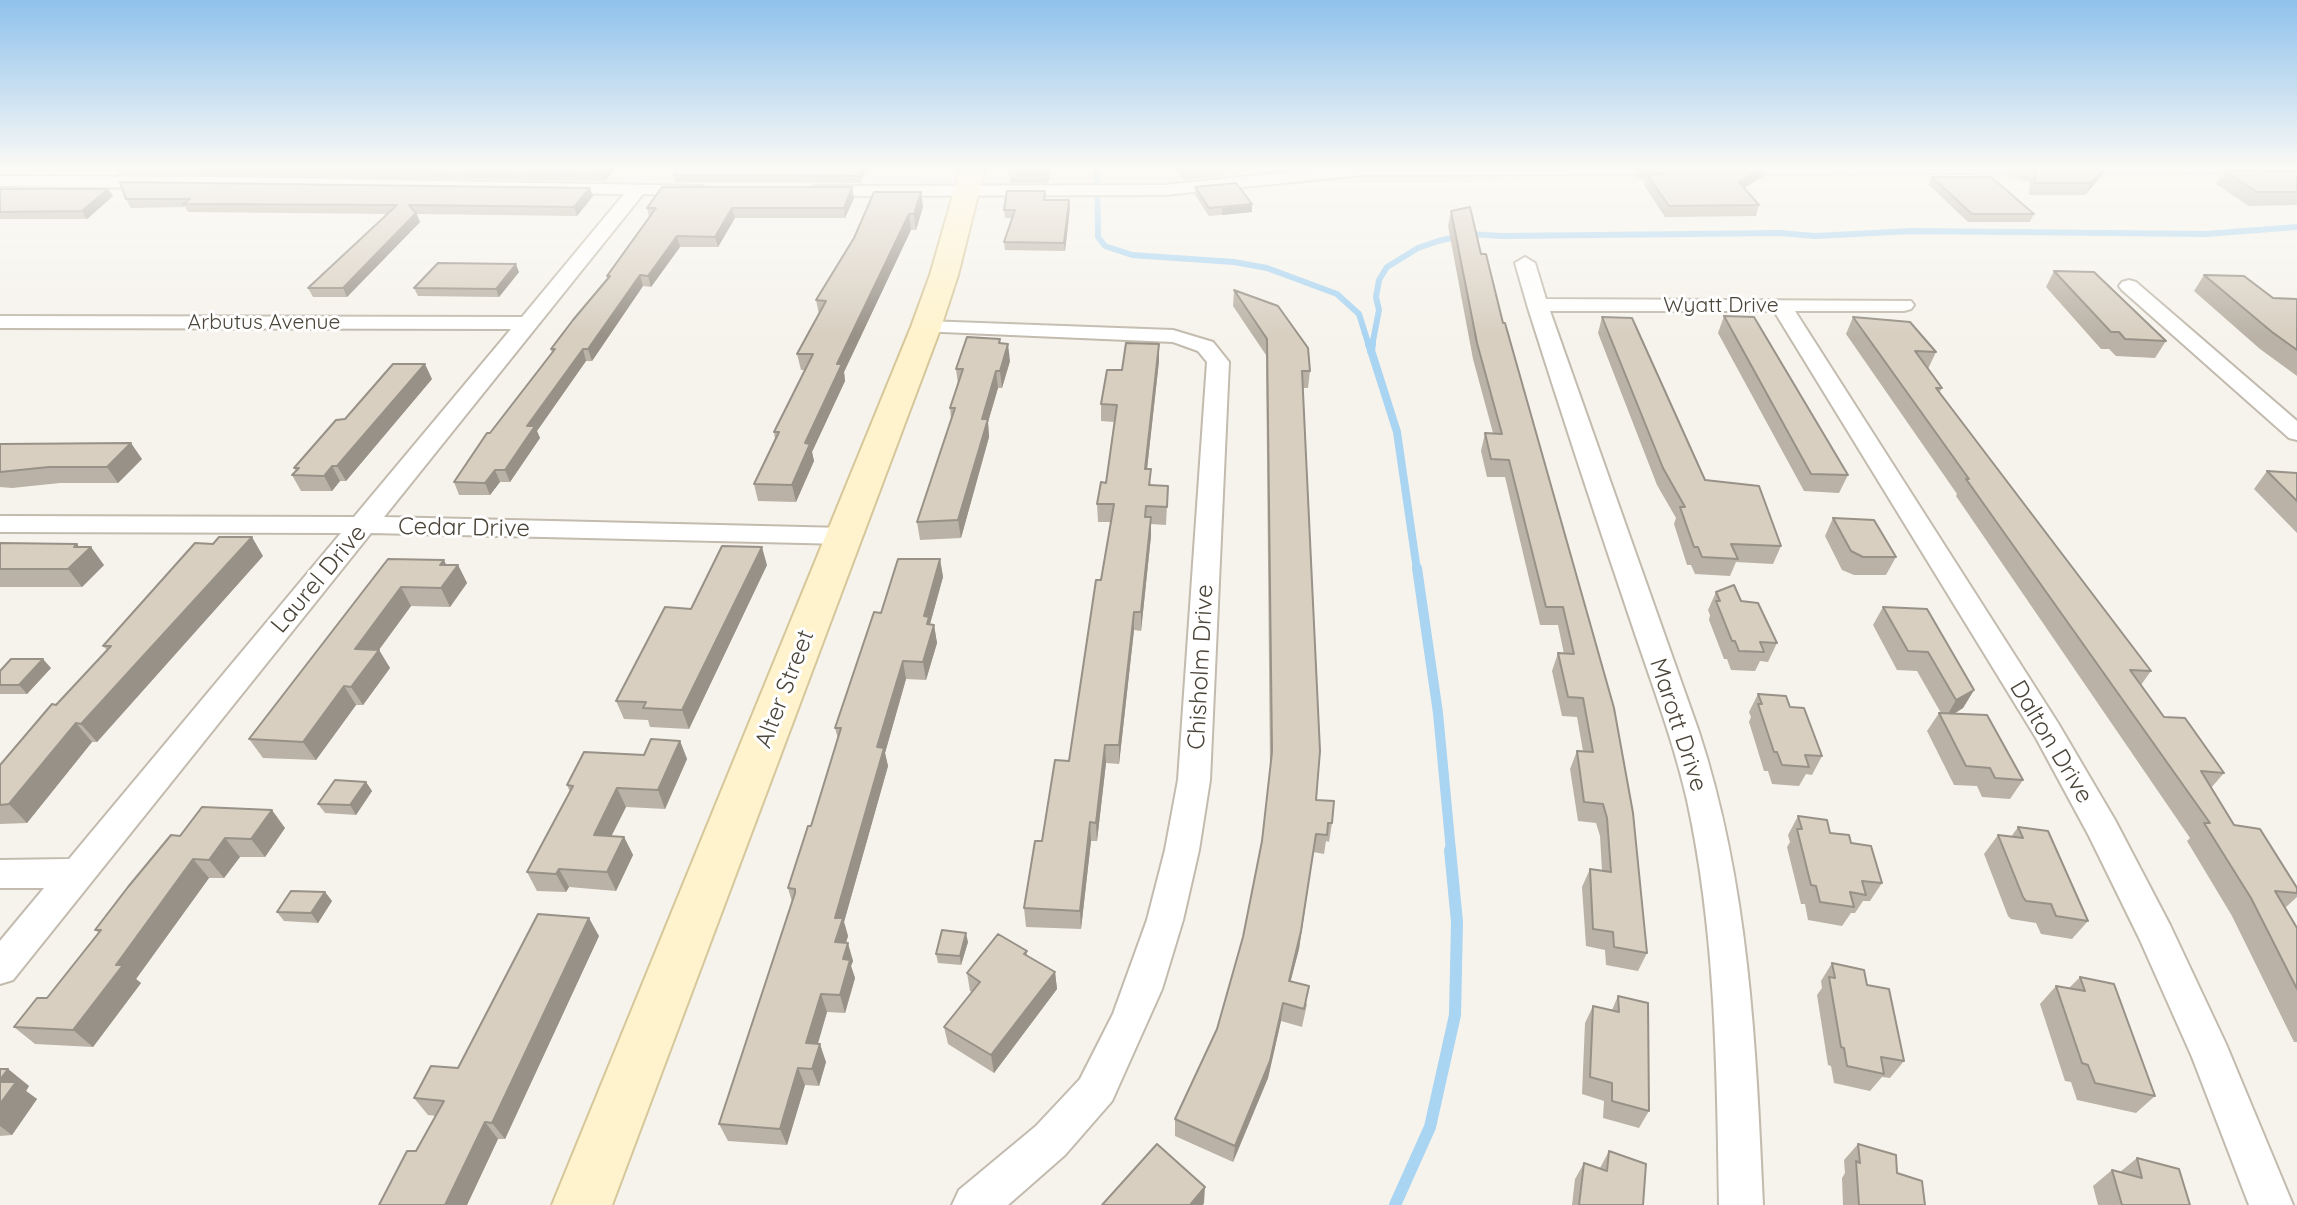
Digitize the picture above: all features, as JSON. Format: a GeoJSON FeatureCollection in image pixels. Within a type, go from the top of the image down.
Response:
{"type":"FeatureCollection","features":[{"type":"Feature","properties":{"kind":"street","name":"Laurel Drive"},"geometry":{"type":"LineString","coordinates":[[0,968],[610,223]]}},
{"type":"Feature","properties":{"kind":"street","name":"Alter Street"},"geometry":{"type":"LineString","coordinates":[[582,1205],[926,327],[958,223]]}},
{"type":"Feature","properties":{"kind":"street","name":"Marott Drive"},"geometry":{"type":"LineString","coordinates":[[1525,263],[1676,713],[1702,800],[1720,891],[1733,1020],[1741,1205]]}},
{"type":"Feature","properties":{"kind":"street"},"geometry":{"type":"LineString","coordinates":[[2129,286],[2297,433]]}},
{"type":"Feature","properties":{"kind":"street","name":"Wyatt Drive"},"geometry":{"type":"LineString","coordinates":[[1538,305],[1904,305]]}},
{"type":"Feature","properties":{"kind":"street","name":"Dalton Drive"},"geometry":{"type":"LineString","coordinates":[[1781,306],[2047,731],[2103,830],[2157,936],[2211,1057],[2271,1205]]}},
{"type":"Feature","properties":{"kind":"street","name":"Arbutus Avenue"},"geometry":{"type":"LineString","coordinates":[[0,322],[528,323]]}},
{"type":"Feature","properties":{"kind":"street","name":"Chisholm Drive"},"geometry":{"type":"LineString","coordinates":[[926,327],[1173,336],[1205,345],[1219,362],[1194,780],[1185,847],[1162,929],[1131,1020],[1093,1095],[1034,1157],[974,1205]]}},
{"type":"Feature","properties":{"kind":"street","name":"Cedar Drive"},"geometry":{"type":"LineString","coordinates":[[0,524],[364,525],[845,536]]}},
{"type":"Feature","properties":{"kind":"street"},"geometry":{"type":"LineString","coordinates":[[0,874],[76,873]]}},
{"type":"Feature","properties":{"kind":"building"},"geometry":{"type":"Polygon","coordinates":[[[377,223],[406,223],[343,288],[308,288],[377,223]]]}},
{"type":"Feature","properties":{"kind":"building"},"geometry":{"type":"Polygon","coordinates":[[[645,223],[723,223],[715,237],[677,236],[648,276],[640,275],[588,349],[583,349],[527,426],[535,426],[505,470],[495,470],[485,483],[454,482],[487,433],[490,433],[555,349],[551,349],[573,320],[610,276],[607,276],[645,223]]]}},
{"type":"Feature","properties":{"kind":"building"},"geometry":{"type":"Polygon","coordinates":[[[860,223],[905,223],[837,364],[842,364],[805,443],[810,444],[792,485],[754,484],[779,432],[774,432],[813,354],[797,354],[826,301],[816,300],[860,223]]]}},
{"type":"Feature","properties":{"kind":"building"},"geometry":{"type":"Polygon","coordinates":[[[1010,223],[1066,223],[1064,243],[1004,242],[1010,223]]]}},
{"type":"Feature","properties":{"kind":"building"},"geometry":{"type":"Polygon","coordinates":[[[1453,223],[1474,223],[1481,254],[1486,254],[1503,323],[1614,708],[1633,813],[1647,953],[1614,947],[1613,932],[1593,929],[1590,869],[1611,872],[1607,818],[1603,804],[1584,802],[1577,751],[1593,752],[1583,698],[1568,697],[1558,653],[1574,654],[1563,607],[1546,607],[1509,460],[1491,459],[1485,433],[1502,434],[1477,343],[1453,223]]]}},
{"type":"Feature","properties":{"kind":"building"},"geometry":{"type":"Polygon","coordinates":[[[438,263],[516,264],[496,289],[414,288],[438,263]]]}},
{"type":"Feature","properties":{"kind":"building"},"geometry":{"type":"Polygon","coordinates":[[[2054,271],[2094,272],[2166,341],[2125,339],[2119,332],[2111,332],[2054,271]]]}},
{"type":"Feature","properties":{"kind":"building"},"geometry":{"type":"Polygon","coordinates":[[[2204,275],[2244,276],[2273,298],[2297,299],[2297,350],[2272,332],[2204,275]]]}},
{"type":"Feature","properties":{"kind":"building"},"geometry":{"type":"Polygon","coordinates":[[[1234,290],[1278,306],[1308,348],[1310,371],[1302,371],[1320,751],[1316,800],[1334,801],[1332,823],[1328,823],[1327,835],[1316,834],[1301,931],[1289,981],[1309,986],[1304,1009],[1283,1003],[1270,1061],[1235,1146],[1175,1119],[1217,1029],[1243,937],[1262,841],[1272,752],[1267,339],[1234,290]]]}},
{"type":"Feature","properties":{"kind":"building"},"geometry":{"type":"Polygon","coordinates":[[[1724,316],[1754,317],[1848,475],[1811,474],[1724,316]]]}},
{"type":"Feature","properties":{"kind":"building"},"geometry":{"type":"Polygon","coordinates":[[[1602,317],[1632,318],[1705,480],[1759,486],[1781,546],[1731,544],[1738,559],[1702,557],[1698,547],[1694,547],[1680,507],[1685,507],[1663,468],[1602,317]]]}},
{"type":"Feature","properties":{"kind":"building"},"geometry":{"type":"Polygon","coordinates":[[[1853,317],[1910,322],[1936,352],[1915,351],[1942,388],[1936,388],[2151,671],[2130,670],[2164,717],[2185,718],[2224,773],[2201,771],[2234,825],[2260,829],[2297,888],[2297,893],[2275,891],[2297,928],[2297,989],[2251,898],[2204,823],[2210,823],[1853,317]]]}},
{"type":"Feature","properties":{"kind":"building"},"geometry":{"type":"Polygon","coordinates":[[[967,337],[1000,339],[999,343],[1008,344],[1000,371],[996,371],[982,419],[988,419],[958,520],[917,522],[955,408],[950,408],[963,369],[956,369],[967,337]]]}},
{"type":"Feature","properties":{"kind":"building"},"geometry":{"type":"Polygon","coordinates":[[[1126,343],[1159,344],[1145,469],[1151,469],[1149,485],[1168,486],[1167,507],[1146,506],[1145,517],[1151,517],[1141,612],[1134,612],[1119,745],[1105,745],[1096,823],[1090,822],[1080,911],[1024,908],[1035,841],[1042,841],[1055,760],[1069,761],[1096,580],[1101,580],[1114,504],[1097,504],[1101,482],[1106,483],[1117,405],[1101,404],[1107,370],[1122,370],[1126,343]]]}},
{"type":"Feature","properties":{"kind":"building"},"geometry":{"type":"Polygon","coordinates":[[[393,364],[425,364],[337,466],[332,466],[324,476],[292,475],[299,468],[294,468],[336,420],[345,419],[393,364]]]}},
{"type":"Feature","properties":{"kind":"building"},"geometry":{"type":"Polygon","coordinates":[[[131,443],[107,467],[49,467],[0,472],[0,444],[131,443]]]}},
{"type":"Feature","properties":{"kind":"building"},"geometry":{"type":"Polygon","coordinates":[[[2267,471],[2297,473],[2297,501],[2267,471]]]}},
{"type":"Feature","properties":{"kind":"building"},"geometry":{"type":"Polygon","coordinates":[[[1833,518],[1874,520],[1896,557],[1863,557],[1851,551],[1833,518]]]}},
{"type":"Feature","properties":{"kind":"building"},"geometry":{"type":"Polygon","coordinates":[[[219,537],[252,537],[81,724],[76,723],[9,804],[0,805],[0,765],[52,704],[56,705],[111,646],[103,646],[195,543],[213,544],[219,537]]]}},
{"type":"Feature","properties":{"kind":"building"},"geometry":{"type":"Polygon","coordinates":[[[0,543],[77,544],[74,547],[91,547],[68,569],[0,569],[0,543]]]}},
{"type":"Feature","properties":{"kind":"building"},"geometry":{"type":"Polygon","coordinates":[[[722,546],[762,547],[682,710],[643,708],[646,702],[616,701],[665,607],[691,609],[722,546]]]}},
{"type":"Feature","properties":{"kind":"building"},"geometry":{"type":"Polygon","coordinates":[[[388,559],[444,560],[440,565],[458,565],[441,588],[401,587],[355,649],[379,650],[351,687],[344,686],[303,742],[249,739],[388,559]]]}},
{"type":"Feature","properties":{"kind":"building"},"geometry":{"type":"Polygon","coordinates":[[[898,559],[940,559],[924,616],[929,617],[927,624],[934,625],[923,662],[903,661],[877,747],[884,748],[835,918],[843,918],[835,942],[848,943],[843,959],[850,960],[840,995],[821,994],[806,1043],[820,1044],[812,1069],[798,1068],[780,1129],[719,1124],[795,893],[795,889],[788,888],[808,826],[811,826],[841,728],[835,728],[874,612],[881,613],[898,559]]]}},
{"type":"Feature","properties":{"kind":"building"},"geometry":{"type":"Polygon","coordinates":[[[1734,585],[1741,601],[1758,603],[1777,643],[1760,642],[1764,652],[1739,651],[1735,641],[1732,641],[1716,601],[1720,601],[1716,592],[1734,585]]]}},
{"type":"Feature","properties":{"kind":"building"},"geometry":{"type":"Polygon","coordinates":[[[1883,607],[1927,609],[1974,690],[1956,700],[1928,652],[1908,651],[1883,607]]]}},
{"type":"Feature","properties":{"kind":"building"},"geometry":{"type":"Polygon","coordinates":[[[11,659],[43,659],[19,685],[0,685],[0,671],[11,659]]]}},
{"type":"Feature","properties":{"kind":"building"},"geometry":{"type":"Polygon","coordinates":[[[1758,694],[1786,696],[1790,707],[1804,708],[1822,756],[1805,755],[1809,767],[1782,765],[1777,752],[1774,752],[1758,704],[1762,704],[1758,694]]]}},
{"type":"Feature","properties":{"kind":"building"},"geometry":{"type":"Polygon","coordinates":[[[1939,713],[1987,715],[2023,780],[1995,778],[1990,768],[1966,766],[1939,713]]]}},
{"type":"Feature","properties":{"kind":"building"},"geometry":{"type":"Polygon","coordinates":[[[651,739],[680,741],[658,790],[617,788],[594,835],[624,837],[607,872],[559,869],[556,874],[527,872],[573,786],[567,785],[584,752],[644,755],[651,739]]]}},
{"type":"Feature","properties":{"kind":"building"},"geometry":{"type":"Polygon","coordinates":[[[335,780],[366,782],[350,805],[318,804],[335,780]]]}},
{"type":"Feature","properties":{"kind":"building"},"geometry":{"type":"Polygon","coordinates":[[[202,807],[272,810],[251,839],[225,838],[209,860],[193,859],[116,965],[123,965],[73,1030],[14,1027],[37,998],[47,998],[101,930],[95,930],[128,887],[171,835],[180,836],[202,807]]]}},
{"type":"Feature","properties":{"kind":"building"},"geometry":{"type":"Polygon","coordinates":[[[1798,816],[1827,820],[1830,833],[1849,835],[1851,843],[1871,846],[1882,883],[1862,881],[1866,895],[1850,892],[1854,907],[1820,902],[1816,886],[1811,885],[1797,829],[1802,829],[1798,816]]]}},
{"type":"Feature","properties":{"kind":"building"},"geometry":{"type":"Polygon","coordinates":[[[2018,827],[2048,831],[2088,921],[2056,916],[2051,904],[2026,901],[2023,897],[1998,835],[2023,838],[2018,827]]]}},
{"type":"Feature","properties":{"kind":"building"},"geometry":{"type":"Polygon","coordinates":[[[291,891],[325,892],[311,913],[277,912],[291,891]]]}},
{"type":"Feature","properties":{"kind":"building"},"geometry":{"type":"Polygon","coordinates":[[[538,914],[589,918],[492,1123],[485,1122],[445,1205],[379,1205],[407,1151],[416,1151],[444,1101],[414,1098],[431,1066],[458,1068],[538,914]]]}},
{"type":"Feature","properties":{"kind":"building"},"geometry":{"type":"Polygon","coordinates":[[[942,930],[966,933],[960,956],[936,954],[942,930]]]}},
{"type":"Feature","properties":{"kind":"building"},"geometry":{"type":"Polygon","coordinates":[[[998,934],[1027,951],[1024,954],[1055,972],[991,1055],[944,1027],[980,982],[967,973],[998,934]]]}},
{"type":"Feature","properties":{"kind":"building"},"geometry":{"type":"Polygon","coordinates":[[[1832,963],[1864,970],[1867,985],[1889,989],[1904,1061],[1881,1057],[1884,1074],[1847,1066],[1844,1048],[1841,1047],[1829,977],[1835,978],[1832,963]]]}},
{"type":"Feature","properties":{"kind":"building"},"geometry":{"type":"Polygon","coordinates":[[[2080,977],[2114,984],[2155,1096],[2095,1083],[2088,1065],[2082,1063],[2056,986],[2085,991],[2080,977]]]}},
{"type":"Feature","properties":{"kind":"building"},"geometry":{"type":"Polygon","coordinates":[[[1618,996],[1648,1003],[1649,1111],[1612,1101],[1612,1083],[1590,1077],[1593,1006],[1619,1012],[1618,996]]]}},
{"type":"Feature","properties":{"kind":"building"},"geometry":{"type":"Polygon","coordinates":[[[0,1069],[8,1069],[0,1080],[0,1069]]]}},
{"type":"Feature","properties":{"kind":"building"},"geometry":{"type":"Polygon","coordinates":[[[0,1082],[16,1082],[0,1104],[0,1082]]]}},
{"type":"Feature","properties":{"kind":"building"},"geometry":{"type":"Polygon","coordinates":[[[1157,1144],[1205,1187],[1190,1205],[1102,1205],[1157,1144]]]}},
{"type":"Feature","properties":{"kind":"building"},"geometry":{"type":"Polygon","coordinates":[[[1858,1144],[1896,1155],[1897,1173],[1922,1181],[1925,1205],[1859,1205],[1856,1161],[1860,1163],[1858,1144]]]}},
{"type":"Feature","properties":{"kind":"building"},"geometry":{"type":"Polygon","coordinates":[[[1609,1151],[1646,1164],[1643,1205],[1579,1205],[1584,1163],[1607,1171],[1609,1151]]]}},
{"type":"Feature","properties":{"kind":"building"},"geometry":{"type":"Polygon","coordinates":[[[2137,1158],[2179,1169],[2190,1205],[2122,1205],[2112,1170],[2142,1178],[2137,1158]]]}},
{"type":"Feature","properties":{"kind":"waterway"},"geometry":{"type":"LineString","coordinates":[[1098,223],[1098,237],[1105,246],[1132,255],[1234,262],[1267,268],[1337,294],[1359,314],[1369,346]]}},
{"type":"Feature","properties":{"kind":"waterway"},"geometry":{"type":"LineString","coordinates":[[1372,346],[1379,310],[1376,297],[1379,280],[1387,267],[1418,248],[1469,234],[1502,236],[1780,233],[1815,236],[1912,231],[2206,234],[2297,227]]}},
{"type":"Feature","properties":{"kind":"waterway"},"geometry":{"type":"LineString","coordinates":[[1369,344],[1371,351]]}},
{"type":"Feature","properties":{"kind":"waterway"},"geometry":{"type":"LineString","coordinates":[[1371,351],[1372,344]]}},
{"type":"Feature","properties":{"kind":"waterway"},"geometry":{"type":"LineString","coordinates":[[1371,351],[1397,432],[1417,570]]}},
{"type":"Feature","properties":{"kind":"waterway"},"geometry":{"type":"LineString","coordinates":[[1417,568],[1438,713],[1451,851]]}},
{"type":"Feature","properties":{"kind":"waterway"},"geometry":{"type":"LineString","coordinates":[[1395,1205],[1430,1127],[1455,1015],[1457,922],[1450,850]]}}]}
